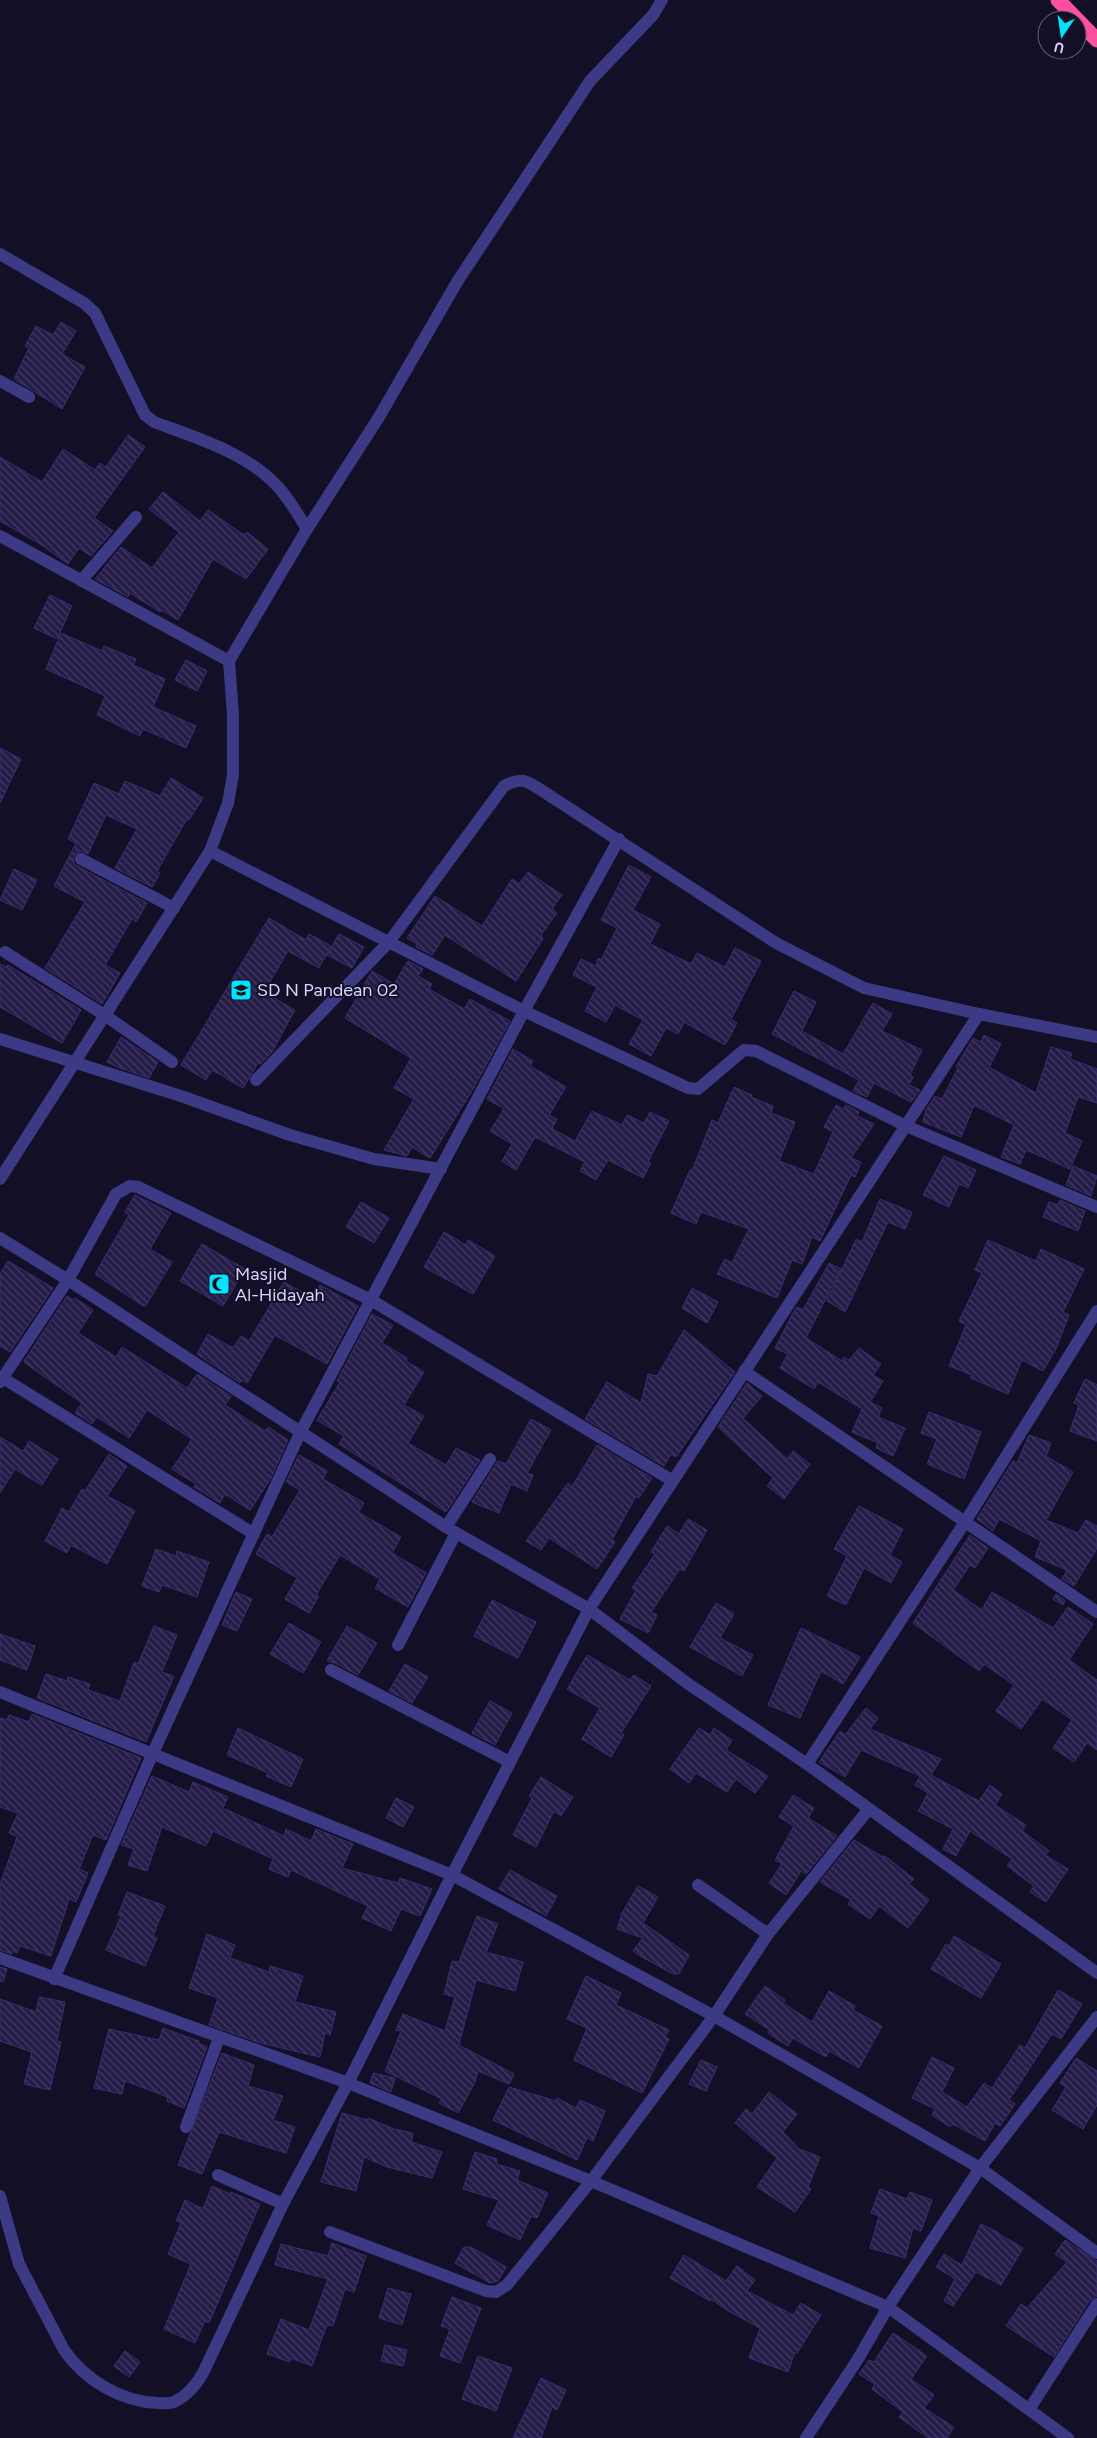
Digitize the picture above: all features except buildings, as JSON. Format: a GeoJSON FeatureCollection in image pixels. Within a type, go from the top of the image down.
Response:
{"type":"FeatureCollection","features":[{"type":"Feature","properties":{"kind":"highway"},"geometry":{"type":"LineString","coordinates":[[1058,0],[1097,40]]}},
{"type":"Feature","properties":{"kind":"street"},"geometry":{"type":"LineString","coordinates":[[0,1179],[210,851],[228,803],[234,775],[233,716],[228,661],[307,529],[379,416],[456,282],[590,81],[652,15],[662,0]]}},
{"type":"Feature","properties":{"kind":"street"},"geometry":{"type":"LineString","coordinates":[[0,254],[84,303],[95,312],[145,415],[154,422],[228,452],[257,469],[279,487],[307,529]]}},
{"type":"Feature","properties":{"kind":"street"},"geometry":{"type":"LineString","coordinates":[[0,381],[29,398]]}},
{"type":"Feature","properties":{"kind":"street"},"geometry":{"type":"LineString","coordinates":[[82,581],[136,517]]}},
{"type":"Feature","properties":{"kind":"street"},"geometry":{"type":"LineString","coordinates":[[0,536],[228,661]]}},
{"type":"Feature","properties":{"kind":"street"},"geometry":{"type":"LineString","coordinates":[[256,1080],[389,942],[504,786],[515,780],[527,781],[619,839],[776,943],[864,988],[1097,1038]]}},
{"type":"Feature","properties":{"kind":"street"},"geometry":{"type":"LineString","coordinates":[[54,1980],[152,1755],[300,1433],[524,1011],[619,839]]}},
{"type":"Feature","properties":{"kind":"street"},"geometry":{"type":"LineString","coordinates":[[210,851],[524,1011],[693,1089],[704,1085],[744,1050],[756,1051],[906,1126],[1097,1207]]}},
{"type":"Feature","properties":{"kind":"street"},"geometry":{"type":"LineString","coordinates":[[82,859],[174,908]]}},
{"type":"Feature","properties":{"kind":"street"},"geometry":{"type":"LineString","coordinates":[[5,952],[106,1016],[172,1062]]}},
{"type":"Feature","properties":{"kind":"street"},"geometry":{"type":"LineString","coordinates":[[0,2196],[19,2264],[64,2350],[73,2363],[107,2388],[124,2397],[152,2403],[172,2403],[188,2393],[197,2384],[283,2204],[348,2083],[452,1875],[589,1609],[979,1014]]}},
{"type":"Feature","properties":{"kind":"street"},"geometry":{"type":"LineString","coordinates":[[0,1038],[290,1135],[374,1159],[441,1169]]}},
{"type":"Feature","properties":{"kind":"street"},"geometry":{"type":"LineString","coordinates":[[254,1534],[1,1380],[68,1280],[116,1194],[130,1186],[138,1186],[156,1194],[371,1300],[673,1481]]}},
{"type":"Feature","properties":{"kind":"street"},"geometry":{"type":"LineString","coordinates":[[0,1238],[68,1280],[451,1530],[589,1609],[687,1683],[807,1764],[868,1810],[1097,1973]]}},
{"type":"Feature","properties":{"kind":"street"},"geometry":{"type":"LineString","coordinates":[[807,1764],[966,1522],[1097,1310]]}},
{"type":"Feature","properties":{"kind":"street"},"geometry":{"type":"LineString","coordinates":[[744,1371],[1097,1612]]}},
{"type":"Feature","properties":{"kind":"street"},"geometry":{"type":"LineString","coordinates":[[398,1645],[451,1530],[490,1459]]}},
{"type":"Feature","properties":{"kind":"street"},"geometry":{"type":"LineString","coordinates":[[331,1670],[510,1762]]}},
{"type":"Feature","properties":{"kind":"street"},"geometry":{"type":"LineString","coordinates":[[0,1692],[452,1875],[714,2016],[980,2168],[1097,2253]]}},
{"type":"Feature","properties":{"kind":"street"},"geometry":{"type":"LineString","coordinates":[[330,2232],[486,2291],[496,2292],[507,2285],[591,2181],[714,2016],[768,1934],[868,1810]]}},
{"type":"Feature","properties":{"kind":"street"},"geometry":{"type":"LineString","coordinates":[[698,1885],[768,1934]]}},
{"type":"Feature","properties":{"kind":"street"},"geometry":{"type":"LineString","coordinates":[[0,1958],[54,1980],[348,2083],[591,2181],[888,2306],[1030,2408],[1068,2438]]}},
{"type":"Feature","properties":{"kind":"street"},"geometry":{"type":"LineString","coordinates":[[806,2438],[858,2359],[888,2306],[980,2168],[1097,2018]]}},
{"type":"Feature","properties":{"kind":"street"},"geometry":{"type":"LineString","coordinates":[[186,2126],[219,2038]]}},
{"type":"Feature","properties":{"kind":"street"},"geometry":{"type":"LineString","coordinates":[[218,2175],[283,2204]]}},
{"type":"Feature","properties":{"kind":"street"},"geometry":{"type":"LineString","coordinates":[[1030,2408],[1097,2304]]}},
{"type":"Feature","properties":{"kind":"place","name":"SD N Pandean 02"},"geometry":{"type":"Point","coordinates":[241,990]}},
{"type":"Feature","properties":{"kind":"place","name":"Masjid Al-Hidayah"},"geometry":{"type":"Point","coordinates":[219,1284]}}]}
